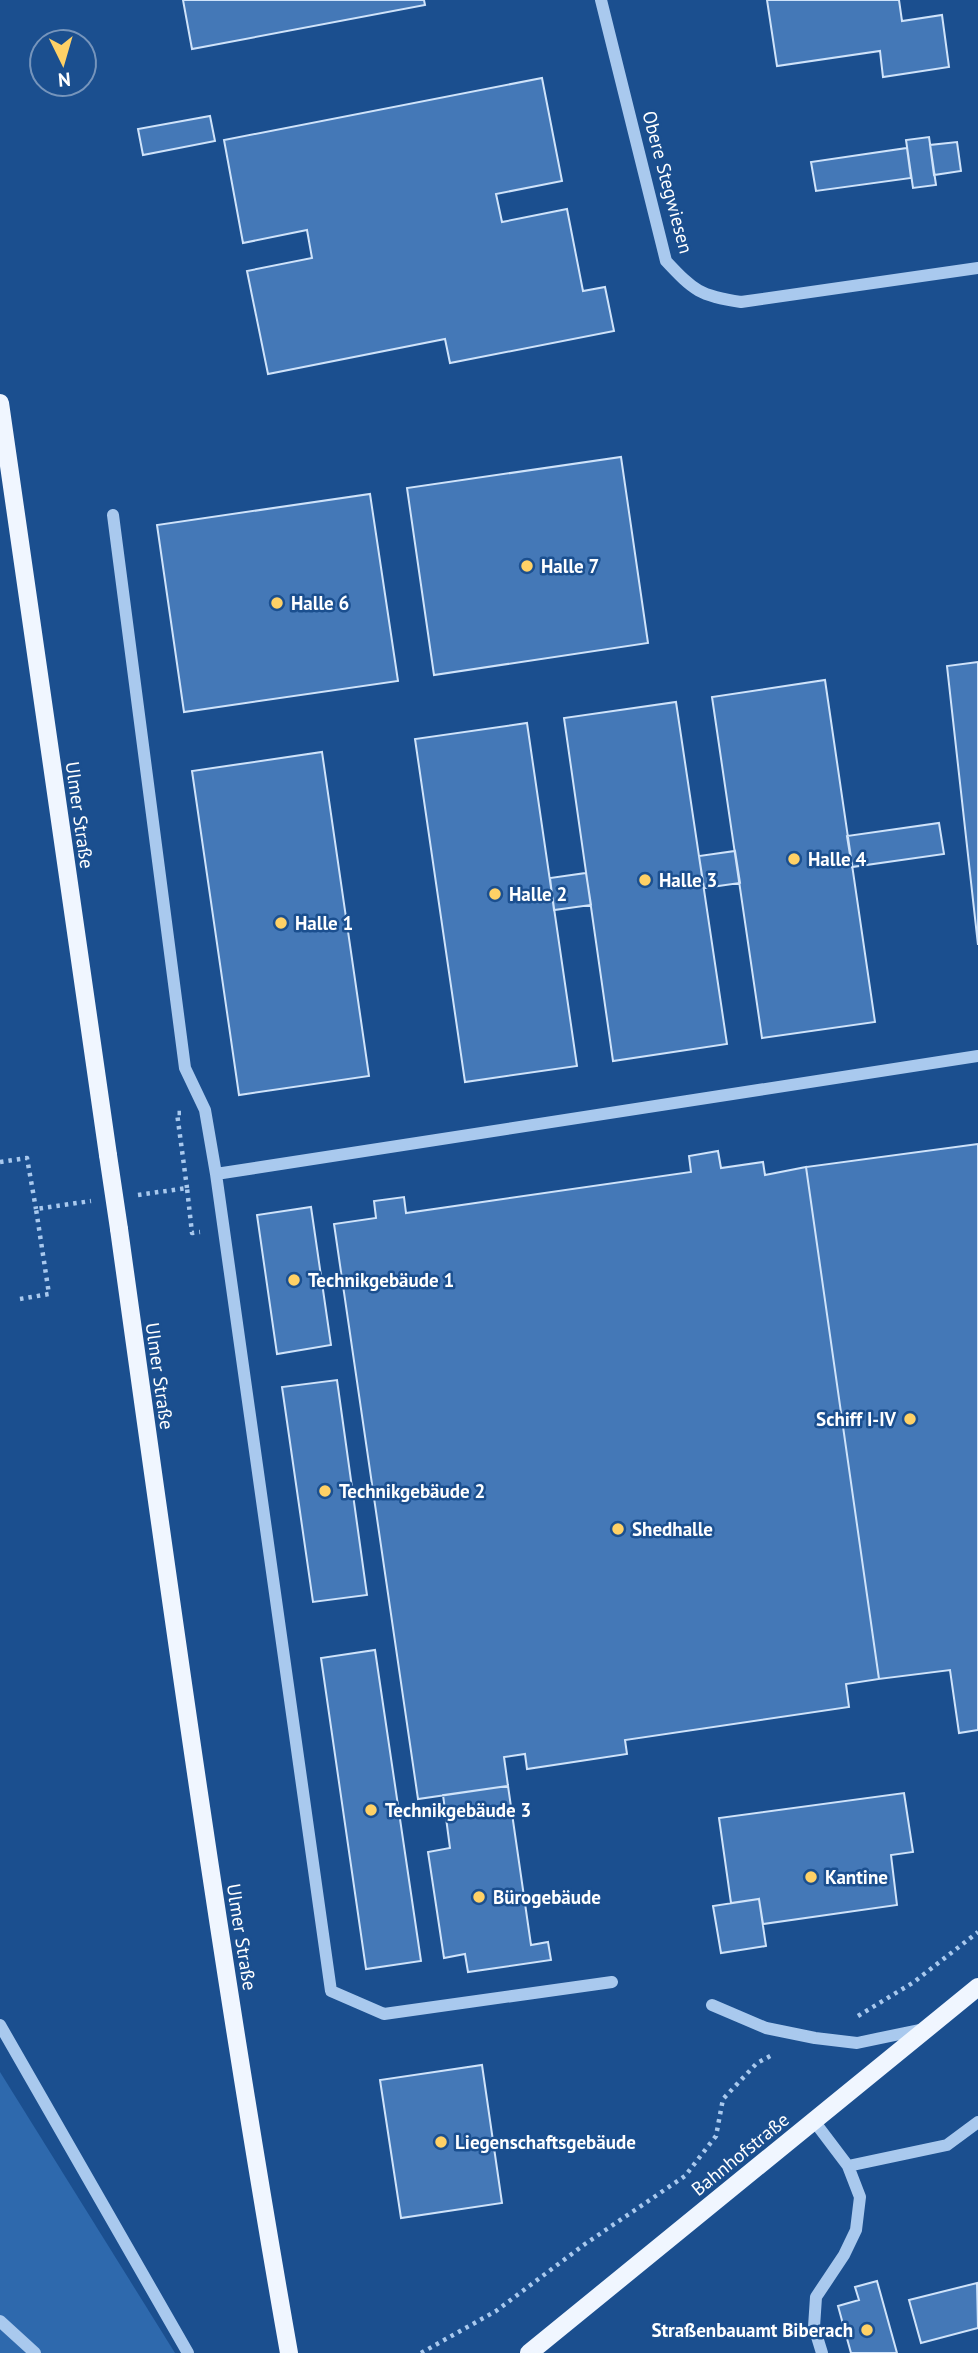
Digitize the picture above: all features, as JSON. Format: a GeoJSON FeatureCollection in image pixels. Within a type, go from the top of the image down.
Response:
{"type":"FeatureCollection","features":[{"type":"Feature","properties":{"kind":"main road","name":"Ulmer Straße"},"geometry":{"type":"LineString","coordinates":[[0,403],[183,1690],[251,2138],[289,2353]]}},
{"type":"Feature","properties":{"kind":"main road","name":"Bahnhofstraße"},"geometry":{"type":"LineString","coordinates":[[529,2353],[978,1987]]}},
{"type":"Feature","properties":{"kind":"street","name":"Obere Stegwiesen"},"geometry":{"type":"LineString","coordinates":[[601,0],[666,261],[688,285],[711,298],[741,302],[978,268]]}},
{"type":"Feature","properties":{"kind":"street"},"geometry":{"type":"LineString","coordinates":[[113,515],[185,1068],[205,1110],[216,1174],[331,1991],[384,2014],[612,1982]]}},
{"type":"Feature","properties":{"kind":"street"},"geometry":{"type":"LineString","coordinates":[[216,1174],[978,1056]]}},
{"type":"Feature","properties":{"kind":"street"},"geometry":{"type":"LineString","coordinates":[[712,2005],[766,2028],[857,2043],[928,2028]]}},
{"type":"Feature","properties":{"kind":"street"},"geometry":{"type":"LineString","coordinates":[[0,2025],[188,2353]]}},
{"type":"Feature","properties":{"kind":"street"},"geometry":{"type":"LineString","coordinates":[[814,2122],[848,2165],[860,2197],[856,2230],[844,2255],[816,2297],[814,2327],[822,2353]]}},
{"type":"Feature","properties":{"kind":"street"},"geometry":{"type":"LineString","coordinates":[[848,2165],[947,2145],[978,2122]]}},
{"type":"Feature","properties":{"kind":"street"},"geometry":{"type":"LineString","coordinates":[[0,2321],[35,2353]]}},
{"type":"Feature","properties":{"kind":"path"},"geometry":{"type":"LineString","coordinates":[[0,1162],[27,1158],[36,1209]]}},
{"type":"Feature","properties":{"kind":"path"},"geometry":{"type":"LineString","coordinates":[[858,2017],[914,1982],[978,1931]]}},
{"type":"Feature","properties":{"kind":"path"},"geometry":{"type":"LineString","coordinates":[[421,2353],[496,2311],[586,2244],[685,2176],[716,2136],[723,2099],[757,2063],[786,2047],[815,2038]]}},
{"type":"Feature","properties":{"kind":"shaded area"},"geometry":{"type":"Polygon","coordinates":[[[0,2072],[175,2353],[0,2353],[0,2072]]]}},
{"type":"Feature","properties":{"kind":"building"},"geometry":{"type":"Polygon","coordinates":[[[183,0],[424,0],[425,5],[192,49],[183,0]]]}},
{"type":"Feature","properties":{"kind":"building"},"geometry":{"type":"Polygon","coordinates":[[[767,0],[899,0],[902,21],[942,15],[949,67],[883,77],[880,51],[777,66],[767,0]]]}},
{"type":"Feature","properties":{"kind":"building"},"geometry":{"type":"Polygon","coordinates":[[[542,78],[562,181],[496,194],[502,222],[567,209],[583,291],[605,287],[614,331],[450,363],[445,339],[268,374],[247,271],[312,258],[307,230],[243,243],[224,140],[542,78]]]}},
{"type":"Feature","properties":{"kind":"building"},"geometry":{"type":"Polygon","coordinates":[[[210,116],[215,141],[143,155],[138,129],[210,116]]]}},
{"type":"Feature","properties":{"kind":"building"},"geometry":{"type":"Polygon","coordinates":[[[929,137],[936,185],[913,188],[906,140],[929,137]]]}},
{"type":"Feature","properties":{"kind":"building"},"geometry":{"type":"Polygon","coordinates":[[[957,142],[961,171],[934,175],[930,145],[957,142]]]}},
{"type":"Feature","properties":{"kind":"building"},"geometry":{"type":"Polygon","coordinates":[[[907,148],[911,178],[816,191],[811,162],[907,148]]]}},
{"type":"Feature","properties":{"kind":"building","name":"Halle 7"},"geometry":{"type":"Polygon","coordinates":[[[621,457],[648,643],[434,675],[407,488],[621,457]]]}},
{"type":"Feature","properties":{"kind":"building","name":"Halle 6"},"geometry":{"type":"Polygon","coordinates":[[[370,494],[398,681],[184,712],[157,525],[370,494]]]}},
{"type":"Feature","properties":{"kind":"building"},"geometry":{"type":"Polygon","coordinates":[[[978,662],[978,945],[947,666],[978,662]]]}},
{"type":"Feature","properties":{"kind":"building","name":"Halle 4"},"geometry":{"type":"Polygon","coordinates":[[[825,680],[875,1022],[762,1038],[712,697],[825,680]]]}},
{"type":"Feature","properties":{"kind":"building","name":"Halle 3"},"geometry":{"type":"Polygon","coordinates":[[[676,702],[727,1044],[613,1061],[564,718],[676,702]]]}},
{"type":"Feature","properties":{"kind":"building","name":"Halle 2"},"geometry":{"type":"Polygon","coordinates":[[[527,723],[577,1066],[465,1082],[415,739],[527,723]]]}},
{"type":"Feature","properties":{"kind":"building","name":"Halle 1"},"geometry":{"type":"Polygon","coordinates":[[[322,752],[369,1076],[239,1095],[192,771],[322,752]]]}},
{"type":"Feature","properties":{"kind":"building"},"geometry":{"type":"Polygon","coordinates":[[[939,823],[944,854],[852,867],[847,836],[939,823]]]}},
{"type":"Feature","properties":{"kind":"building"},"geometry":{"type":"Polygon","coordinates":[[[735,851],[740,883],[704,888],[699,856],[735,851]]]}},
{"type":"Feature","properties":{"kind":"building"},"geometry":{"type":"Polygon","coordinates":[[[586,873],[591,905],[554,910],[550,878],[586,873]]]}},
{"type":"Feature","properties":{"kind":"building","name":"Schiff I-IV"},"geometry":{"type":"Polygon","coordinates":[[[978,1144],[978,1730],[959,1733],[950,1670],[879,1679],[806,1167],[978,1144]]]}},
{"type":"Feature","properties":{"kind":"building","name":"Shedhalle"},"geometry":{"type":"Polygon","coordinates":[[[718,1151],[721,1168],[763,1162],[765,1175],[806,1167],[879,1679],[846,1684],[849,1707],[625,1740],[627,1754],[527,1769],[525,1754],[504,1757],[508,1786],[418,1799],[334,1224],[376,1218],[374,1201],[404,1197],[406,1213],[691,1172],[689,1156],[718,1151]]]}},
{"type":"Feature","properties":{"kind":"building","name":"Technikgebäude 1"},"geometry":{"type":"Polygon","coordinates":[[[311,1207],[331,1345],[277,1354],[257,1215],[311,1207]]]}},
{"type":"Feature","properties":{"kind":"building","name":"Technikgebäude 2"},"geometry":{"type":"Polygon","coordinates":[[[337,1380],[367,1595],[313,1602],[282,1387],[337,1380]]]}},
{"type":"Feature","properties":{"kind":"building","name":"Technikgebäude 3"},"geometry":{"type":"Polygon","coordinates":[[[375,1650],[421,1961],[366,1969],[321,1658],[375,1650]]]}},
{"type":"Feature","properties":{"kind":"building","name":"Bürogebäude"},"geometry":{"type":"Polygon","coordinates":[[[508,1786],[531,1945],[548,1942],[551,1960],[468,1972],[465,1954],[444,1958],[428,1852],[450,1848],[443,1795],[508,1786]]]}},
{"type":"Feature","properties":{"kind":"building","name":"Kantine"},"geometry":{"type":"Polygon","coordinates":[[[904,1793],[913,1852],[891,1855],[897,1905],[763,1924],[759,1899],[731,1903],[719,1818],[904,1793]]]}},
{"type":"Feature","properties":{"kind":"building"},"geometry":{"type":"Polygon","coordinates":[[[759,1899],[766,1946],[721,1953],[713,1906],[759,1899]]]}},
{"type":"Feature","properties":{"kind":"building","name":"Liegenschaftsgebäude"},"geometry":{"type":"Polygon","coordinates":[[[482,2065],[502,2203],[401,2218],[380,2080],[482,2065]]]}},
{"type":"Feature","properties":{"kind":"building","name":"Straßenbauamt Biberach"},"geometry":{"type":"Polygon","coordinates":[[[877,2281],[897,2353],[851,2353],[838,2306],[859,2300],[855,2287],[877,2281]]]}},
{"type":"Feature","properties":{"kind":"building"},"geometry":{"type":"Polygon","coordinates":[[[977,2283],[978,2328],[921,2343],[909,2300],[977,2283]]]}},
{"type":"Feature","properties":{"kind":"place","name":"Halle 7"},"geometry":{"type":"Point","coordinates":[527,566]}},
{"type":"Feature","properties":{"kind":"place","name":"Halle 6"},"geometry":{"type":"Point","coordinates":[277,603]}},
{"type":"Feature","properties":{"kind":"place","name":"Halle 4"},"geometry":{"type":"Point","coordinates":[794,859]}},
{"type":"Feature","properties":{"kind":"place","name":"Halle 3"},"geometry":{"type":"Point","coordinates":[645,880]}},
{"type":"Feature","properties":{"kind":"place","name":"Halle 2"},"geometry":{"type":"Point","coordinates":[495,894]}},
{"type":"Feature","properties":{"kind":"place","name":"Halle 1"},"geometry":{"type":"Point","coordinates":[281,923]}},
{"type":"Feature","properties":{"kind":"place","name":"Technikgebäude 1"},"geometry":{"type":"Point","coordinates":[294,1280]}},
{"type":"Feature","properties":{"kind":"place","name":"Schiff I-IV"},"geometry":{"type":"Point","coordinates":[910,1419]}},
{"type":"Feature","properties":{"kind":"place","name":"Technikgebäude 2"},"geometry":{"type":"Point","coordinates":[325,1491]}},
{"type":"Feature","properties":{"kind":"place","name":"Shedhalle"},"geometry":{"type":"Point","coordinates":[618,1529]}},
{"type":"Feature","properties":{"kind":"place","name":"Technikgebäude 3"},"geometry":{"type":"Point","coordinates":[371,1810]}},
{"type":"Feature","properties":{"kind":"place","name":"Kantine"},"geometry":{"type":"Point","coordinates":[811,1877]}},
{"type":"Feature","properties":{"kind":"place","name":"Bürogebäude"},"geometry":{"type":"Point","coordinates":[479,1897]}},
{"type":"Feature","properties":{"kind":"place","name":"Liegenschaftsgebäude"},"geometry":{"type":"Point","coordinates":[441,2142]}},
{"type":"Feature","properties":{"kind":"place","name":"Straßenbauamt Biberach"},"geometry":{"type":"Point","coordinates":[867,2330]}}]}
